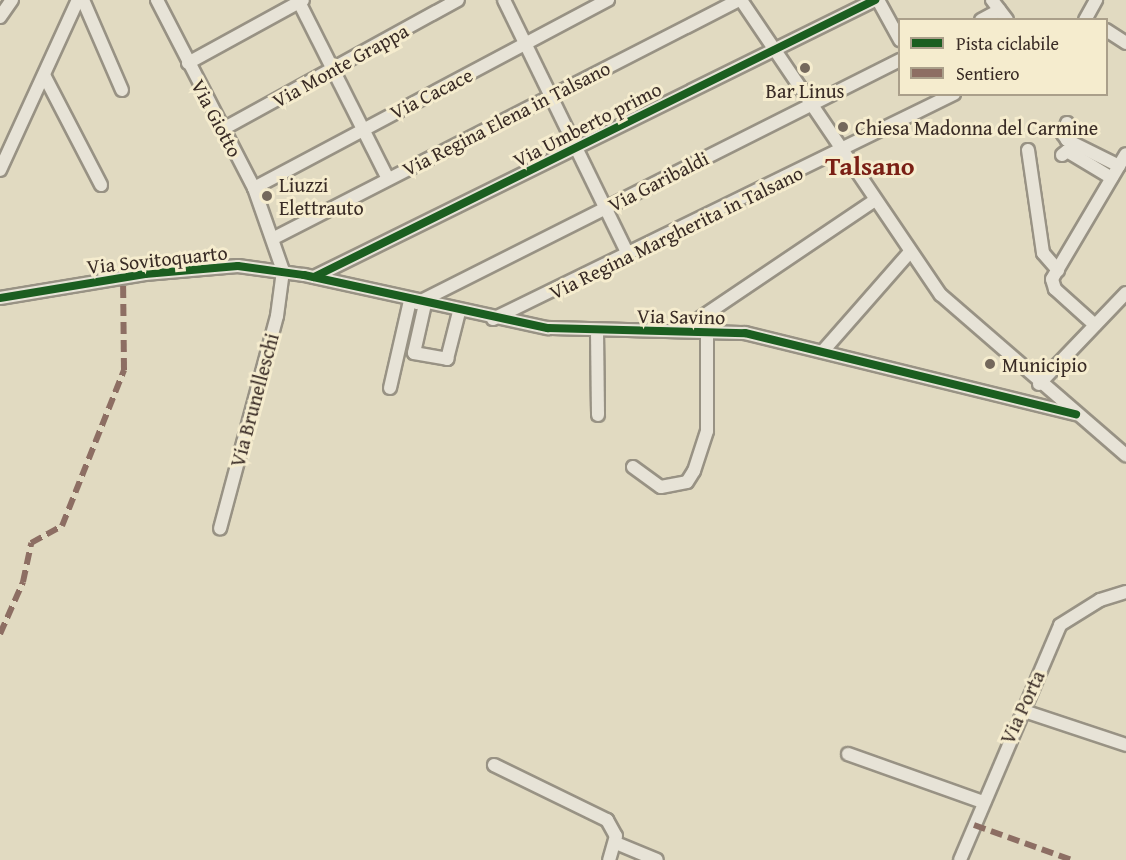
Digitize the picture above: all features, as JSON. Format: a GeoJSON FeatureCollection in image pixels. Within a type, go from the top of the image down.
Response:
{"type":"FeatureCollection","features":[{"type":"Feature","properties":{"kind":"street"},"geometry":{"type":"LineString","coordinates":[[0,17],[12,0]]}},
{"type":"Feature","properties":{"kind":"street"},"geometry":{"type":"LineString","coordinates":[[0,170],[78,0]]}},
{"type":"Feature","properties":{"kind":"street"},"geometry":{"type":"LineString","coordinates":[[83,0],[122,90]]}},
{"type":"Feature","properties":{"kind":"street","name":"Via Giotto"},"geometry":{"type":"LineString","coordinates":[[157,0],[254,188],[274,238],[283,271]]}},
{"type":"Feature","properties":{"kind":"street","name":"Via Monte Grappa"},"geometry":{"type":"LineString","coordinates":[[223,129],[458,0]]}},
{"type":"Feature","properties":{"kind":"street"},"geometry":{"type":"LineString","coordinates":[[504,0],[629,256]]}},
{"type":"Feature","properties":{"kind":"street","name":"Via Cacace"},"geometry":{"type":"LineString","coordinates":[[254,188],[362,128],[608,0]]}},
{"type":"Feature","properties":{"kind":"street"},"geometry":{"type":"LineString","coordinates":[[740,0],[775,48],[842,151],[941,295],[1039,384],[1126,455]]}},
{"type":"Feature","properties":{"kind":"street","name":"Via Regina Elena in Talsano"},"geometry":{"type":"LineString","coordinates":[[274,238],[740,0]]}},
{"type":"Feature","properties":{"kind":"street"},"geometry":{"type":"LineString","coordinates":[[1087,18],[1096,0]]}},
{"type":"Feature","properties":{"kind":"street"},"geometry":{"type":"LineString","coordinates":[[189,63],[300,1],[388,179]]}},
{"type":"Feature","properties":{"kind":"street"},"geometry":{"type":"LineString","coordinates":[[881,1],[898,36]]}},
{"type":"Feature","properties":{"kind":"street","name":"Via Umberto primo"},"geometry":{"type":"LineString","coordinates":[[314,277],[775,48],[881,1]]}},
{"type":"Feature","properties":{"kind":"street"},"geometry":{"type":"LineString","coordinates":[[985,18],[1000,10]]}},
{"type":"Feature","properties":{"kind":"street"},"geometry":{"type":"LineString","coordinates":[[1108,31],[1126,43]]}},
{"type":"Feature","properties":{"kind":"street","name":"Via Garibaldi"},"geometry":{"type":"LineString","coordinates":[[418,302],[898,61]]}},
{"type":"Feature","properties":{"kind":"street"},"geometry":{"type":"LineString","coordinates":[[44,75],[101,185]]}},
{"type":"Feature","properties":{"kind":"street","name":"Via Regina Margherita in Talsano"},"geometry":{"type":"LineString","coordinates":[[493,319],[629,256],[950,96]]}},
{"type":"Feature","properties":{"kind":"street"},"geometry":{"type":"LineString","coordinates":[[1067,123],[1063,134],[1067,140],[1119,166]]}},
{"type":"Feature","properties":{"kind":"street"},"geometry":{"type":"LineString","coordinates":[[1028,150],[1042,254],[1058,270]]}},
{"type":"Feature","properties":{"kind":"street"},"geometry":{"type":"LineString","coordinates":[[1062,155],[1066,151],[1112,178]]}},
{"type":"Feature","properties":{"kind":"street"},"geometry":{"type":"LineString","coordinates":[[1095,325],[1055,289],[1058,270],[1126,154]]}},
{"type":"Feature","properties":{"kind":"street"},"geometry":{"type":"LineString","coordinates":[[681,331],[875,200]]}},
{"type":"Feature","properties":{"kind":"street"},"geometry":{"type":"LineString","coordinates":[[823,351],[910,252]]}},
{"type":"Feature","properties":{"kind":"street","name":"Via Sovitoquarto"},"geometry":{"type":"LineString","coordinates":[[0,298],[145,274],[238,266],[283,271]]}},
{"type":"Feature","properties":{"kind":"street","name":"Via Savino"},"geometry":{"type":"LineString","coordinates":[[283,271],[493,319],[597,332],[745,333],[1076,414]]}},
{"type":"Feature","properties":{"kind":"street","name":"Via Brunelleschi"},"geometry":{"type":"LineString","coordinates":[[220,528],[277,316],[283,271]]}},
{"type":"Feature","properties":{"kind":"street"},"geometry":{"type":"LineString","coordinates":[[1039,384],[1126,293]]}},
{"type":"Feature","properties":{"kind":"street"},"geometry":{"type":"LineString","coordinates":[[418,302],[414,353],[447,359],[459,312]]}},
{"type":"Feature","properties":{"kind":"street"},"geometry":{"type":"LineString","coordinates":[[390,388],[418,302]]}},
{"type":"Feature","properties":{"kind":"street"},"geometry":{"type":"LineString","coordinates":[[633,467],[661,488],[687,482],[694,471],[708,432],[707,331]]}},
{"type":"Feature","properties":{"kind":"street"},"geometry":{"type":"LineString","coordinates":[[597,332],[598,415]]}},
{"type":"Feature","properties":{"kind":"street","name":"Via Porta"},"geometry":{"type":"LineString","coordinates":[[960,860],[1021,710],[1060,625],[1100,600],[1126,592]]}},
{"type":"Feature","properties":{"kind":"street"},"geometry":{"type":"LineString","coordinates":[[1021,710],[1126,745]]}},
{"type":"Feature","properties":{"kind":"street"},"geometry":{"type":"LineString","coordinates":[[848,754],[983,802]]}},
{"type":"Feature","properties":{"kind":"street"},"geometry":{"type":"LineString","coordinates":[[494,765],[607,820],[615,830],[616,843],[609,860]]}},
{"type":"Feature","properties":{"kind":"street"},"geometry":{"type":"LineString","coordinates":[[616,843],[657,860]]}},
{"type":"Feature","properties":{"kind":"marked path"},"geometry":{"type":"LineString","coordinates":[[0,634],[23,582],[31,543],[62,526],[124,370],[123,277]]}},
{"type":"Feature","properties":{"kind":"marked path"},"geometry":{"type":"LineString","coordinates":[[974,825],[1072,860]]}},
{"type":"Feature","properties":{"kind":"cycle path"},"geometry":{"type":"LineString","coordinates":[[314,277],[875,0]]}},
{"type":"Feature","properties":{"kind":"cycle path"},"geometry":{"type":"LineString","coordinates":[[0,298],[145,274],[238,266],[304,275],[548,328],[745,333],[1076,414]]}},
{"type":"Feature","properties":{"kind":"place","name":"Bar Linus"},"geometry":{"type":"Point","coordinates":[805,68]}},
{"type":"Feature","properties":{"kind":"place","name":"Chiesa Madonna del Carmine"},"geometry":{"type":"Point","coordinates":[843,127]}},
{"type":"Feature","properties":{"kind":"place","name":"Liuzzi Elettrauto"},"geometry":{"type":"Point","coordinates":[267,196]}},
{"type":"Feature","properties":{"kind":"place","name":"Municipio"},"geometry":{"type":"Point","coordinates":[990,364]}},
{"type":"Feature","properties":{"kind":"district","name":"Talsano"},"geometry":{"type":"Point","coordinates":[870,166]}}]}
